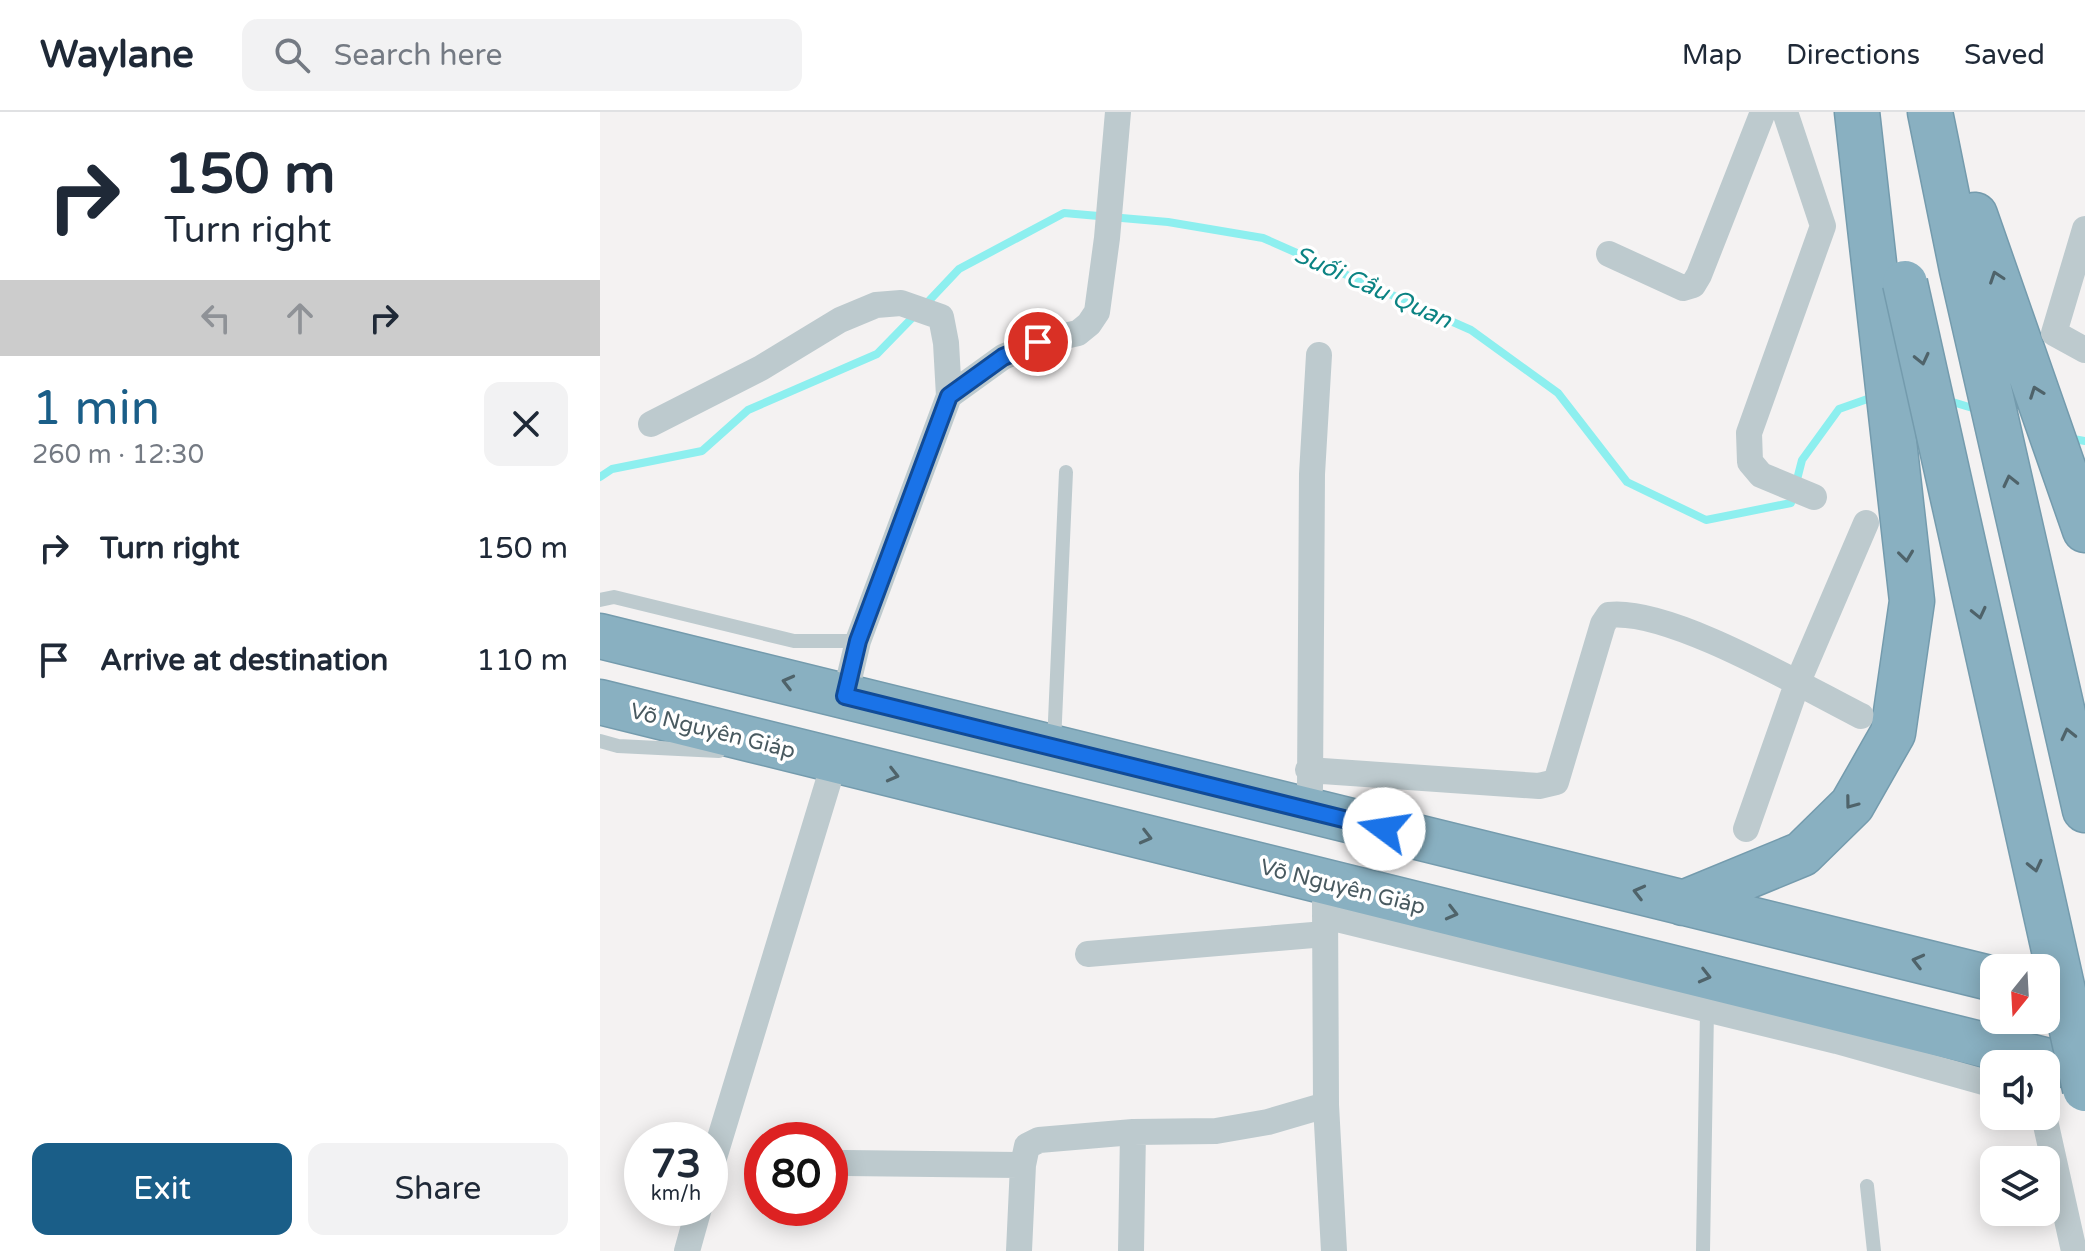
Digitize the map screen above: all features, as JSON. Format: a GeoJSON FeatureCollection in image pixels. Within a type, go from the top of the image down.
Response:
{"type":"FeatureCollection","features":[{"type":"Feature","properties":{"kind":"highway"},"geometry":{"type":"LineString","coordinates":[[1683,903],[1802,854],[1852,805],[1893,733],[1912,601],[1857,112]]}},
{"type":"Feature","properties":{"kind":"highway"},"geometry":{"type":"LineString","coordinates":[[1865,112],[2085,1089]]}},
{"type":"Feature","properties":{"kind":"highway"},"geometry":{"type":"LineString","coordinates":[[1930,112],[1962,270],[2085,810]]}},
{"type":"Feature","properties":{"kind":"highway"},"geometry":{"type":"LineString","coordinates":[[1941,112],[2085,530]]}},
{"type":"Feature","properties":{"kind":"highway"},"geometry":{"type":"LineString","coordinates":[[600,636],[1054,747],[1310,791],[1683,903],[1980,976]]}},
{"type":"Feature","properties":{"kind":"highway","name":"Võ Nguyên Giáp"},"geometry":{"type":"LineString","coordinates":[[600,702],[833,766],[1325,911],[2085,1070]]}},
{"type":"Feature","properties":{"kind":"highway"},"geometry":{"type":"LineString","coordinates":[[2060,996],[2085,1002]]}},
{"type":"Feature","properties":{"kind":"street"},"geometry":{"type":"LineString","coordinates":[[949,396],[1003,357],[1038,342],[1078,333],[1097,312],[1108,234],[1118,112]]}},
{"type":"Feature","properties":{"kind":"street"},"geometry":{"type":"LineString","coordinates":[[1609,254],[1683,288],[1693,285],[1763,112]]}},
{"type":"Feature","properties":{"kind":"street"},"geometry":{"type":"LineString","coordinates":[[1785,112],[1823,226],[1749,433],[1750,462],[1761,475],[1814,497]]}},
{"type":"Feature","properties":{"kind":"street"},"geometry":{"type":"LineString","coordinates":[[2085,229],[2054,333],[2085,350]]}},
{"type":"Feature","properties":{"kind":"street"},"geometry":{"type":"LineString","coordinates":[[651,424],[761,368],[840,320],[876,305],[901,303],[941,317],[949,396],[858,641],[845,696]]}},
{"type":"Feature","properties":{"kind":"street"},"geometry":{"type":"LineString","coordinates":[[1319,355],[1312,474],[1310,791],[1539,786],[1556,782],[1603,624],[1609,615],[1622,614],[1653,620],[1702,637],[1861,716]]}},
{"type":"Feature","properties":{"kind":"street"},"geometry":{"type":"LineString","coordinates":[[1746,829],[1797,684],[1866,523]]}},
{"type":"Feature","properties":{"kind":"street"},"geometry":{"type":"LineString","coordinates":[[725,1122],[833,766]]}},
{"type":"Feature","properties":{"kind":"street"},"geometry":{"type":"LineString","coordinates":[[1325,911],[1326,1105],[1334,1251]]}},
{"type":"Feature","properties":{"kind":"street"},"geometry":{"type":"LineString","coordinates":[[1088,954],[1325,911],[1837,1041],[1980,1081]]}},
{"type":"Feature","properties":{"kind":"street"},"geometry":{"type":"LineString","coordinates":[[1019,1251],[1023,1165],[1027,1146],[1039,1140],[1133,1132],[1216,1131],[1268,1122],[1326,1105]]}},
{"type":"Feature","properties":{"kind":"street"},"geometry":{"type":"LineString","coordinates":[[2047,1130],[2074,1251]]}},
{"type":"Feature","properties":{"kind":"street"},"geometry":{"type":"LineString","coordinates":[[1131,1251],[1133,1132]]}},
{"type":"Feature","properties":{"kind":"street"},"geometry":{"type":"LineString","coordinates":[[848,1163],[1023,1165]]}},
{"type":"Feature","properties":{"kind":"street"},"geometry":{"type":"LineString","coordinates":[[687,1251],[694,1226]]}},
{"type":"Feature","properties":{"kind":"lane"},"geometry":{"type":"LineString","coordinates":[[1054,747],[1066,472]]}},
{"type":"Feature","properties":{"kind":"lane"},"geometry":{"type":"LineString","coordinates":[[600,600],[614,597],[794,641],[858,641]]}},
{"type":"Feature","properties":{"kind":"lane"},"geometry":{"type":"LineString","coordinates":[[600,741],[618,746],[737,751],[833,766]]}},
{"type":"Feature","properties":{"kind":"lane"},"geometry":{"type":"LineString","coordinates":[[1703,1251],[1707,1010]]}},
{"type":"Feature","properties":{"kind":"lane"},"geometry":{"type":"LineString","coordinates":[[1867,1186],[1874,1251]]}},
{"type":"Feature","properties":{"kind":"waterway","name":"Suối Cầu Quan"},"geometry":{"type":"LineString","coordinates":[[925,305],[959,269],[1064,213],[1168,222],[1263,238],[1471,330],[1558,393],[1627,482],[1706,520],[1791,503],[1802,460],[1839,409],[1876,396]]}},
{"type":"Feature","properties":{"kind":"waterway","name":"Suối Cầu Quan"},"geometry":{"type":"LineString","coordinates":[[600,477],[612,469],[702,451],[748,410],[877,354],[915,315]]}},
{"type":"Feature","properties":{"kind":"waterway","name":"Suối Cầu Quan"},"geometry":{"type":"LineString","coordinates":[[1946,400],[1979,410]]}},
{"type":"Feature","properties":{"kind":"waterway","name":"Suối Cầu Quan"},"geometry":{"type":"LineString","coordinates":[[2068,438],[2085,441]]}},
{"type":"Feature","properties":{"kind":"route"},"geometry":{"type":"LineString","coordinates":[[1038,342],[1003,357],[949,396],[858,641],[845,696],[1384,829]]}}]}
